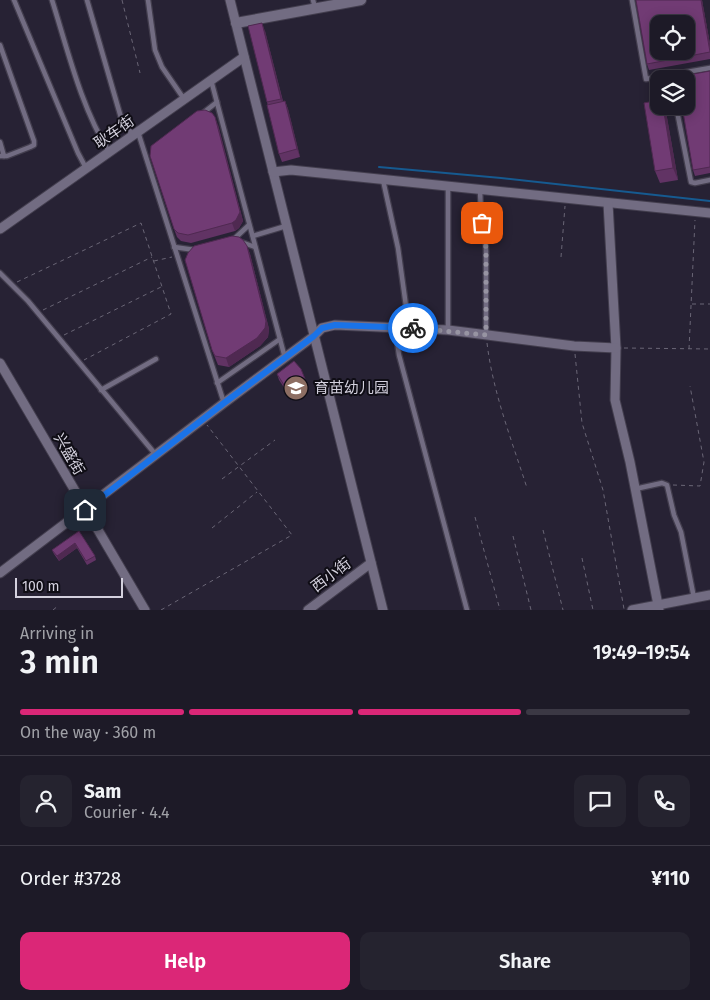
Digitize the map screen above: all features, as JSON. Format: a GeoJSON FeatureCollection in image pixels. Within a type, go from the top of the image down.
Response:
{"type":"FeatureCollection","features":[{"type":"Feature","properties":{"kind":"street"},"geometry":{"type":"LineString","coordinates":[[230,0],[382,610]]}},
{"type":"Feature","properties":{"kind":"street"},"geometry":{"type":"LineString","coordinates":[[236,23],[314,4],[361,0]]}},
{"type":"Feature","properties":{"kind":"street","name":"耿车街"},"geometry":{"type":"LineString","coordinates":[[0,229],[244,57]]}},
{"type":"Feature","properties":{"kind":"street"},"geometry":{"type":"LineString","coordinates":[[273,172],[291,170],[710,213]]}},
{"type":"Feature","properties":{"kind":"street"},"geometry":{"type":"LineString","coordinates":[[608,203],[616,348],[615,400],[635,488],[658,607]]}},
{"type":"Feature","properties":{"kind":"street"},"geometry":{"type":"LineString","coordinates":[[0,573],[314,336],[322,328],[335,325],[448,330],[574,346],[616,348]]}},
{"type":"Feature","properties":{"kind":"street","name":"兴盛街"},"geometry":{"type":"LineString","coordinates":[[0,363],[145,610]]}},
{"type":"Feature","properties":{"kind":"street","name":"西小街"},"geometry":{"type":"LineString","coordinates":[[308,610],[371,563]]}},
{"type":"Feature","properties":{"kind":"street"},"geometry":{"type":"LineString","coordinates":[[632,610],[658,607],[710,595]]}},
{"type":"Feature","properties":{"kind":"lane"},"geometry":{"type":"LineString","coordinates":[[14,0],[86,168]]}},
{"type":"Feature","properties":{"kind":"lane"},"geometry":{"type":"LineString","coordinates":[[52,0],[96,132],[109,152]]}},
{"type":"Feature","properties":{"kind":"lane"},"geometry":{"type":"LineString","coordinates":[[88,0],[122,121],[136,133],[145,156],[224,403]]}},
{"type":"Feature","properties":{"kind":"lane"},"geometry":{"type":"LineString","coordinates":[[148,0],[155,50],[162,67],[184,99]]}},
{"type":"Feature","properties":{"kind":"lane"},"geometry":{"type":"LineString","coordinates":[[632,0],[646,80],[650,79]]}},
{"type":"Feature","properties":{"kind":"lane"},"geometry":{"type":"LineString","coordinates":[[0,45],[34,145],[7,156],[2,156],[0,142]]}},
{"type":"Feature","properties":{"kind":"lane"},"geometry":{"type":"LineString","coordinates":[[695,71],[710,68]]}},
{"type":"Feature","properties":{"kind":"lane"},"geometry":{"type":"LineString","coordinates":[[211,80],[285,358]]}},
{"type":"Feature","properties":{"kind":"lane"},"geometry":{"type":"LineString","coordinates":[[201,114],[217,102]]}},
{"type":"Feature","properties":{"kind":"lane"},"geometry":{"type":"LineString","coordinates":[[678,115],[691,182],[710,180]]}},
{"type":"Feature","properties":{"kind":"lane"},"geometry":{"type":"LineString","coordinates":[[145,156],[153,150]]}},
{"type":"Feature","properties":{"kind":"lane"},"geometry":{"type":"LineString","coordinates":[[383,180],[398,248],[408,328]]}},
{"type":"Feature","properties":{"kind":"lane"},"geometry":{"type":"LineString","coordinates":[[448,186],[448,330]]}},
{"type":"Feature","properties":{"kind":"lane"},"geometry":{"type":"LineString","coordinates":[[480,190],[486,251],[486,335]]}},
{"type":"Feature","properties":{"kind":"lane"},"geometry":{"type":"LineString","coordinates":[[249,225],[233,240],[255,247]]}},
{"type":"Feature","properties":{"kind":"lane"},"geometry":{"type":"LineString","coordinates":[[253,236],[286,226]]}},
{"type":"Feature","properties":{"kind":"lane"},"geometry":{"type":"LineString","coordinates":[[174,247],[196,250],[205,247]]}},
{"type":"Feature","properties":{"kind":"lane"},"geometry":{"type":"LineString","coordinates":[[191,256],[196,250]]}},
{"type":"Feature","properties":{"kind":"lane"},"geometry":{"type":"LineString","coordinates":[[182,270],[186,260]]}},
{"type":"Feature","properties":{"kind":"lane"},"geometry":{"type":"LineString","coordinates":[[0,272],[38,313],[156,455]]}},
{"type":"Feature","properties":{"kind":"lane"},"geometry":{"type":"LineString","coordinates":[[394,327],[399,355],[467,610]]}},
{"type":"Feature","properties":{"kind":"lane"},"geometry":{"type":"LineString","coordinates":[[218,383],[280,339]]}},
{"type":"Feature","properties":{"kind":"lane"},"geometry":{"type":"LineString","coordinates":[[101,390],[156,359]]}},
{"type":"Feature","properties":{"kind":"lane"},"geometry":{"type":"LineString","coordinates":[[635,488],[662,483],[667,485],[674,515],[681,532],[694,598]]}},
{"type":"Feature","properties":{"kind":"path"},"geometry":{"type":"LineString","coordinates":[[122,0],[140,73]]}},
{"type":"Feature","properties":{"kind":"path"},"geometry":{"type":"LineString","coordinates":[[561,257],[565,198]]}},
{"type":"Feature","properties":{"kind":"path"},"geometry":{"type":"LineString","coordinates":[[689,349],[695,212]]}},
{"type":"Feature","properties":{"kind":"path"},"geometry":{"type":"LineString","coordinates":[[12,284],[141,223],[171,314],[79,363]]}},
{"type":"Feature","properties":{"kind":"path"},"geometry":{"type":"LineString","coordinates":[[154,262],[177,256]]}},
{"type":"Feature","properties":{"kind":"path"},"geometry":{"type":"LineString","coordinates":[[38,313],[152,257]]}},
{"type":"Feature","properties":{"kind":"path"},"geometry":{"type":"LineString","coordinates":[[58,338],[162,286]]}},
{"type":"Feature","properties":{"kind":"path"},"geometry":{"type":"LineString","coordinates":[[691,304],[710,304]]}},
{"type":"Feature","properties":{"kind":"path"},"geometry":{"type":"LineString","coordinates":[[486,335],[489,359],[505,422],[527,488]]}},
{"type":"Feature","properties":{"kind":"path"},"geometry":{"type":"LineString","coordinates":[[574,346],[582,423],[603,490],[624,610]]}},
{"type":"Feature","properties":{"kind":"path"},"geometry":{"type":"LineString","coordinates":[[616,348],[710,349]]}},
{"type":"Feature","properties":{"kind":"path"},"geometry":{"type":"LineString","coordinates":[[667,485],[700,486],[704,462],[690,386]]}},
{"type":"Feature","properties":{"kind":"path"},"geometry":{"type":"LineString","coordinates":[[161,610],[292,535],[202,419]]}},
{"type":"Feature","properties":{"kind":"path"},"geometry":{"type":"LineString","coordinates":[[222,479],[275,440]]}},
{"type":"Feature","properties":{"kind":"path"},"geometry":{"type":"LineString","coordinates":[[212,528],[258,491]]}},
{"type":"Feature","properties":{"kind":"path"},"geometry":{"type":"LineString","coordinates":[[475,517],[500,610]]}},
{"type":"Feature","properties":{"kind":"path"},"geometry":{"type":"LineString","coordinates":[[544,530],[563,610]]}},
{"type":"Feature","properties":{"kind":"path"},"geometry":{"type":"LineString","coordinates":[[513,536],[531,610]]}},
{"type":"Feature","properties":{"kind":"path"},"geometry":{"type":"LineString","coordinates":[[582,558],[592,610]]}},
{"type":"Feature","properties":{"kind":"path"},"geometry":{"type":"LineString","coordinates":[[53,610],[59,605]]}},
{"type":"Feature","properties":{"kind":"building"},"geometry":{"type":"Polygon","coordinates":[[[636,0],[701,0],[710,52],[695,55],[695,15],[650,15],[650,60],[668,60],[647,64],[636,0]]]}},
{"type":"Feature","properties":{"kind":"building"},"geometry":{"type":"Polygon","coordinates":[[[262,23],[281,99],[267,102],[248,26],[262,23]]]}},
{"type":"Feature","properties":{"kind":"building"},"geometry":{"type":"Polygon","coordinates":[[[710,71],[710,167],[693,170],[684,115],[695,115],[695,74],[710,71]]]}},
{"type":"Feature","properties":{"kind":"building"},"geometry":{"type":"Polygon","coordinates":[[[285,101],[297,149],[279,154],[267,105],[285,101]]]}},
{"type":"Feature","properties":{"kind":"building"},"geometry":{"type":"Polygon","coordinates":[[[650,102],[650,115],[664,115],[673,168],[655,171],[644,103],[650,102]]]}},
{"type":"Feature","properties":{"kind":"building"},"geometry":{"type":"Polygon","coordinates":[[[205,110],[212,113],[215,117],[240,212],[232,223],[188,235],[178,233],[174,229],[150,156],[151,146],[197,111],[205,110]]]}},
{"type":"Feature","properties":{"kind":"building"},"geometry":{"type":"Polygon","coordinates":[[[232,236],[239,237],[247,246],[266,321],[265,328],[257,338],[226,358],[215,356],[212,350],[185,260],[194,246],[232,236]]]}},
{"type":"Feature","properties":{"kind":"building"},"geometry":{"type":"Polygon","coordinates":[[[294,361],[301,369],[305,379],[288,391],[277,374],[294,361]]]}},
{"type":"Feature","properties":{"kind":"building"},"geometry":{"type":"Polygon","coordinates":[[[79,531],[95,556],[86,561],[75,543],[57,556],[52,550],[79,531]]]}},
{"type":"Feature","properties":{"kind":"waterway"},"geometry":{"type":"LineString","coordinates":[[379,167],[501,178],[710,201]]}},
{"type":"Feature","properties":{"kind":"way so far"},"geometry":{"type":"LineString","coordinates":[[413,328],[486,335],[486,251],[485,231],[482,223]]}},
{"type":"Feature","properties":{"kind":"place","name":"育苗幼儿园"},"geometry":{"type":"Point","coordinates":[296,388]}},
{"type":"Feature","properties":{"kind":"route"},"geometry":{"type":"LineString","coordinates":[[85,510],[322,328],[335,325],[358,325],[413,328]]}}]}
